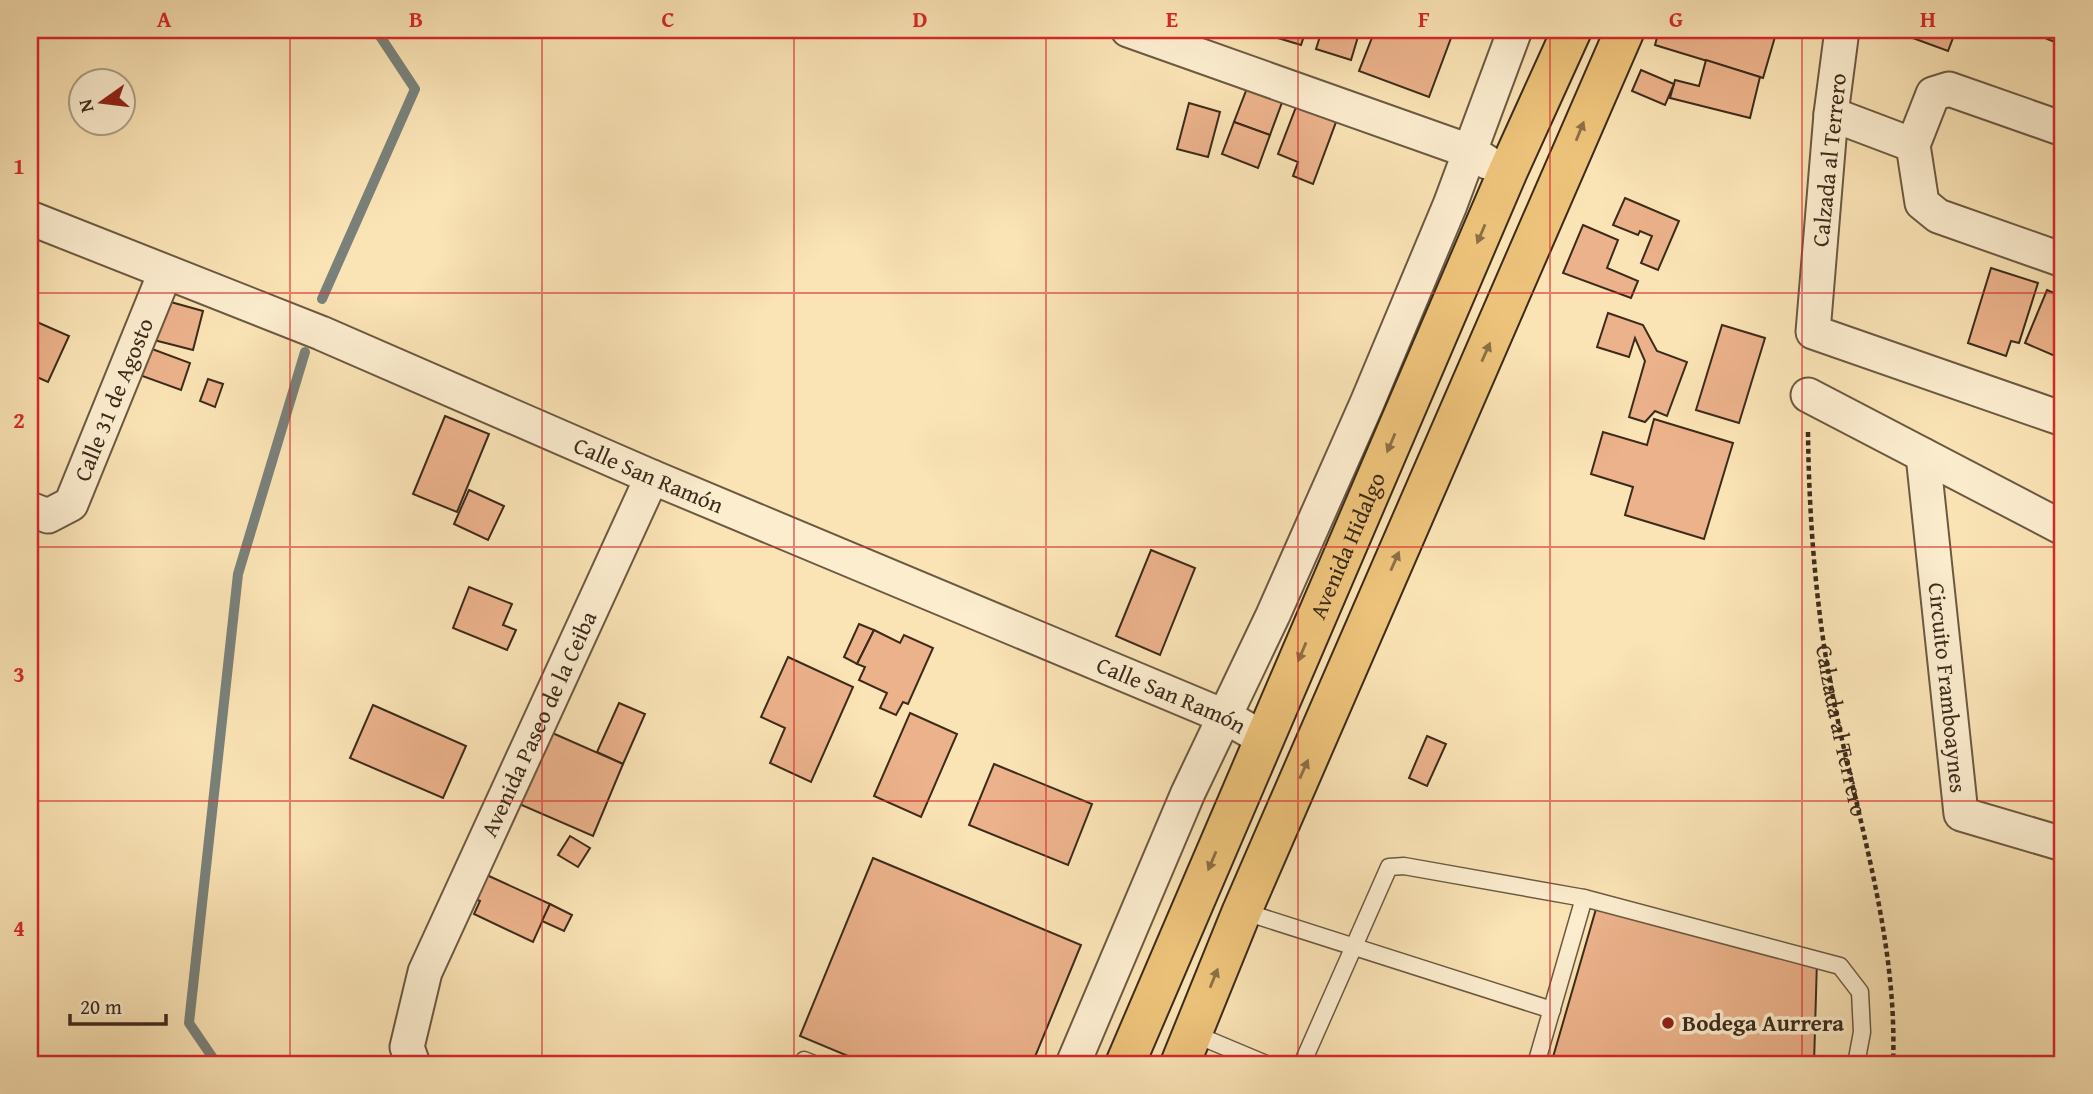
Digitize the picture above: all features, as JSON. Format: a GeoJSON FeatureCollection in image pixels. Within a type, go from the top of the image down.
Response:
{"type":"FeatureCollection","features":[{"type":"Feature","properties":{"kind":"main road","name":"Avenida Hidalgo"},"geometry":{"type":"LineString","coordinates":[[1125,1064],[1508,171],[1572,30]]}},
{"type":"Feature","properties":{"kind":"main road"},"geometry":{"type":"LineString","coordinates":[[1186,1049],[1242,911],[1625,30]]}},
{"type":"Feature","properties":{"kind":"street"},"geometry":{"type":"LineString","coordinates":[[1128,30],[1469,151],[1508,171]]}},
{"type":"Feature","properties":{"kind":"street"},"geometry":{"type":"LineString","coordinates":[[1073,1064],[1188,793],[1226,717],[1367,403],[1450,205],[1515,30]]}},
{"type":"Feature","properties":{"kind":"street","name":"Calzada al Terrero"},"geometry":{"type":"LineString","coordinates":[[1842,30],[1831,114],[1813,332],[2063,419]]}},
{"type":"Feature","properties":{"kind":"street"},"geometry":{"type":"LineString","coordinates":[[2063,129],[1949,89],[1933,94],[1913,145],[1922,203],[1938,216],[2063,260]]}},
{"type":"Feature","properties":{"kind":"street"},"geometry":{"type":"LineString","coordinates":[[1831,114],[1913,145]]}},
{"type":"Feature","properties":{"kind":"street","name":"Calle San Ramón"},"geometry":{"type":"LineString","coordinates":[[30,218],[321,332],[652,477],[1226,717],[1264,739]]}},
{"type":"Feature","properties":{"kind":"street","name":"Calle 31 de Agosto"},"geometry":{"type":"LineString","coordinates":[[39,513],[71,504],[165,273]]}},
{"type":"Feature","properties":{"kind":"street"},"geometry":{"type":"LineString","coordinates":[[1808,394],[2063,528]]}},
{"type":"Feature","properties":{"kind":"street","name":"Circuito Framboaynes"},"geometry":{"type":"LineString","coordinates":[[1923,455],[1961,814],[2063,844]]}},
{"type":"Feature","properties":{"kind":"street","name":"Avenida Paseo de la Ceiba"},"geometry":{"type":"LineString","coordinates":[[413,1064],[407,1047],[425,972],[652,477]]}},
{"type":"Feature","properties":{"kind":"lane"},"geometry":{"type":"LineString","coordinates":[[1302,1064],[1389,867],[1404,866],[1584,898],[1840,966],[1860,992],[1862,1032],[1856,1064]]}},
{"type":"Feature","properties":{"kind":"lane"},"geometry":{"type":"LineString","coordinates":[[1536,1064],[1584,898]]}},
{"type":"Feature","properties":{"kind":"lane"},"geometry":{"type":"LineString","coordinates":[[1242,911],[1552,1010]]}},
{"type":"Feature","properties":{"kind":"lane"},"geometry":{"type":"LineString","coordinates":[[1186,1049],[1266,1064]]}},
{"type":"Feature","properties":{"kind":"path","name":"Calzada al Terrero"},"geometry":{"type":"LineString","coordinates":[[1808,394],[1809,512],[1832,695],[1880,909],[1894,1022],[1893,1064]]}},
{"type":"Feature","properties":{"kind":"building"},"geometry":{"type":"Polygon","coordinates":[[[1281,30],[1306,30],[1301,45],[1278,38],[1281,30]]]}},
{"type":"Feature","properties":{"kind":"building"},"geometry":{"type":"Polygon","coordinates":[[[1322,30],[1360,30],[1351,60],[1316,49],[1322,30]]]}},
{"type":"Feature","properties":{"kind":"building"},"geometry":{"type":"Polygon","coordinates":[[[1375,30],[1454,30],[1429,97],[1359,71],[1375,30]]]}},
{"type":"Feature","properties":{"kind":"building"},"geometry":{"type":"Polygon","coordinates":[[[1659,30],[1777,30],[1763,78],[1655,45],[1659,30]]]}},
{"type":"Feature","properties":{"kind":"building"},"geometry":{"type":"Polygon","coordinates":[[[1891,30],[1956,30],[1948,51],[1891,30]]]}},
{"type":"Feature","properties":{"kind":"building"},"geometry":{"type":"Polygon","coordinates":[[[2051,30],[2063,30],[2063,45],[2047,39],[2051,30]]]}},
{"type":"Feature","properties":{"kind":"building"},"geometry":{"type":"Polygon","coordinates":[[[1706,60],[1760,77],[1750,118],[1670,98],[1675,80],[1699,86],[1706,60]]]}},
{"type":"Feature","properties":{"kind":"building"},"geometry":{"type":"Polygon","coordinates":[[[1641,70],[1674,84],[1665,105],[1632,91],[1641,70]]]}},
{"type":"Feature","properties":{"kind":"building"},"geometry":{"type":"Polygon","coordinates":[[[1249,83],[1284,97],[1270,135],[1234,122],[1249,83]]]}},
{"type":"Feature","properties":{"kind":"building"},"geometry":{"type":"Polygon","coordinates":[[[1189,103],[1220,112],[1208,157],[1177,149],[1189,103]]]}},
{"type":"Feature","properties":{"kind":"building"},"geometry":{"type":"Polygon","coordinates":[[[1296,107],[1336,122],[1313,184],[1293,176],[1298,162],[1278,154],[1296,107]]]}},
{"type":"Feature","properties":{"kind":"building"},"geometry":{"type":"Polygon","coordinates":[[[1234,122],[1270,135],[1258,168],[1222,154],[1234,122]]]}},
{"type":"Feature","properties":{"kind":"building"},"geometry":{"type":"Polygon","coordinates":[[[1625,198],[1679,221],[1658,270],[1641,263],[1652,236],[1640,231],[1638,235],[1613,225],[1625,198]]]}},
{"type":"Feature","properties":{"kind":"building"},"geometry":{"type":"Polygon","coordinates":[[[1583,225],[1618,240],[1607,268],[1638,281],[1631,298],[1563,273],[1583,225]]]}},
{"type":"Feature","properties":{"kind":"building"},"geometry":{"type":"Polygon","coordinates":[[[1991,268],[2038,283],[2019,343],[2011,341],[2006,356],[1968,343],[1991,268]]]}},
{"type":"Feature","properties":{"kind":"building"},"geometry":{"type":"Polygon","coordinates":[[[2047,290],[2063,297],[2063,336],[2055,356],[2025,343],[2047,290]]]}},
{"type":"Feature","properties":{"kind":"building"},"geometry":{"type":"Polygon","coordinates":[[[160,299],[203,311],[193,350],[150,339],[160,299]]]}},
{"type":"Feature","properties":{"kind":"building"},"geometry":{"type":"Polygon","coordinates":[[[1608,313],[1643,325],[1657,351],[1687,362],[1667,416],[1655,411],[1645,422],[1629,417],[1645,361],[1635,338],[1629,357],[1597,347],[1608,313]]]}},
{"type":"Feature","properties":{"kind":"building"},"geometry":{"type":"Polygon","coordinates":[[[30,319],[69,336],[48,382],[30,374],[30,319]]]}},
{"type":"Feature","properties":{"kind":"building"},"geometry":{"type":"Polygon","coordinates":[[[1722,325],[1765,338],[1739,423],[1696,410],[1722,325]]]}},
{"type":"Feature","properties":{"kind":"building"},"geometry":{"type":"Polygon","coordinates":[[[144,346],[190,363],[181,390],[134,373],[144,346]]]}},
{"type":"Feature","properties":{"kind":"building"},"geometry":{"type":"Polygon","coordinates":[[[208,379],[223,384],[215,407],[200,401],[208,379]]]}},
{"type":"Feature","properties":{"kind":"building"},"geometry":{"type":"Polygon","coordinates":[[[445,416],[489,434],[457,512],[413,494],[445,416]]]}},
{"type":"Feature","properties":{"kind":"building"},"geometry":{"type":"Polygon","coordinates":[[[1654,419],[1733,443],[1704,539],[1625,515],[1633,487],[1591,474],[1603,432],[1647,445],[1654,419]]]}},
{"type":"Feature","properties":{"kind":"building"},"geometry":{"type":"Polygon","coordinates":[[[469,490],[504,506],[488,540],[454,524],[469,490]]]}},
{"type":"Feature","properties":{"kind":"building"},"geometry":{"type":"Polygon","coordinates":[[[1151,550],[1195,568],[1160,655],[1116,636],[1151,550]]]}},
{"type":"Feature","properties":{"kind":"building"},"geometry":{"type":"Polygon","coordinates":[[[469,587],[512,604],[503,625],[516,630],[507,650],[453,628],[469,587]]]}},
{"type":"Feature","properties":{"kind":"building"},"geometry":{"type":"Polygon","coordinates":[[[859,624],[874,630],[857,664],[844,657],[859,624]]]}},
{"type":"Feature","properties":{"kind":"building"},"geometry":{"type":"Polygon","coordinates":[[[874,630],[900,643],[904,635],[933,648],[908,704],[903,702],[896,715],[880,708],[887,693],[859,680],[865,667],[857,664],[874,630]]]}},
{"type":"Feature","properties":{"kind":"building"},"geometry":{"type":"Polygon","coordinates":[[[788,657],[853,687],[811,782],[770,763],[785,728],[761,717],[788,657]]]}},
{"type":"Feature","properties":{"kind":"building"},"geometry":{"type":"Polygon","coordinates":[[[619,703],[645,714],[623,764],[597,752],[619,703]]]}},
{"type":"Feature","properties":{"kind":"building"},"geometry":{"type":"Polygon","coordinates":[[[373,705],[466,746],[443,798],[350,758],[373,705]]]}},
{"type":"Feature","properties":{"kind":"building"},"geometry":{"type":"Polygon","coordinates":[[[910,713],[957,734],[921,817],[874,796],[910,713]]]}},
{"type":"Feature","properties":{"kind":"building"},"geometry":{"type":"Polygon","coordinates":[[[541,728],[623,764],[593,836],[510,800],[541,728]]]}},
{"type":"Feature","properties":{"kind":"building"},"geometry":{"type":"Polygon","coordinates":[[[1427,736],[1446,744],[1427,786],[1409,778],[1427,736]]]}},
{"type":"Feature","properties":{"kind":"building"},"geometry":{"type":"Polygon","coordinates":[[[994,764],[1092,804],[1068,865],[969,825],[994,764]]]}},
{"type":"Feature","properties":{"kind":"building"},"geometry":{"type":"Polygon","coordinates":[[[570,836],[590,848],[578,867],[558,855],[570,836]]]}},
{"type":"Feature","properties":{"kind":"building"},"geometry":{"type":"Polygon","coordinates":[[[873,858],[1081,945],[1032,1064],[867,1064],[800,1036],[873,858]]]}},
{"type":"Feature","properties":{"kind":"building"},"geometry":{"type":"Polygon","coordinates":[[[478,871],[550,904],[533,942],[474,914],[480,901],[467,895],[478,871]]]}},
{"type":"Feature","properties":{"kind":"building"},"geometry":{"type":"Polygon","coordinates":[[[1598,902],[1817,960],[1814,1064],[1551,1064],[1598,902]]]}},
{"type":"Feature","properties":{"kind":"building"},"geometry":{"type":"Polygon","coordinates":[[[550,904],[572,915],[564,931],[542,921],[550,904]]]}},
{"type":"Feature","properties":{"kind":"waterway"},"geometry":{"type":"LineString","coordinates":[[322,299],[415,89],[376,30]]}},
{"type":"Feature","properties":{"kind":"waterway"},"geometry":{"type":"LineString","coordinates":[[217,1064],[189,1023],[238,574],[305,352]]}},
{"type":"Feature","properties":{"kind":"place","name":"Bodega Aurrera"},"geometry":{"type":"Point","coordinates":[1668,1023]}}]}
